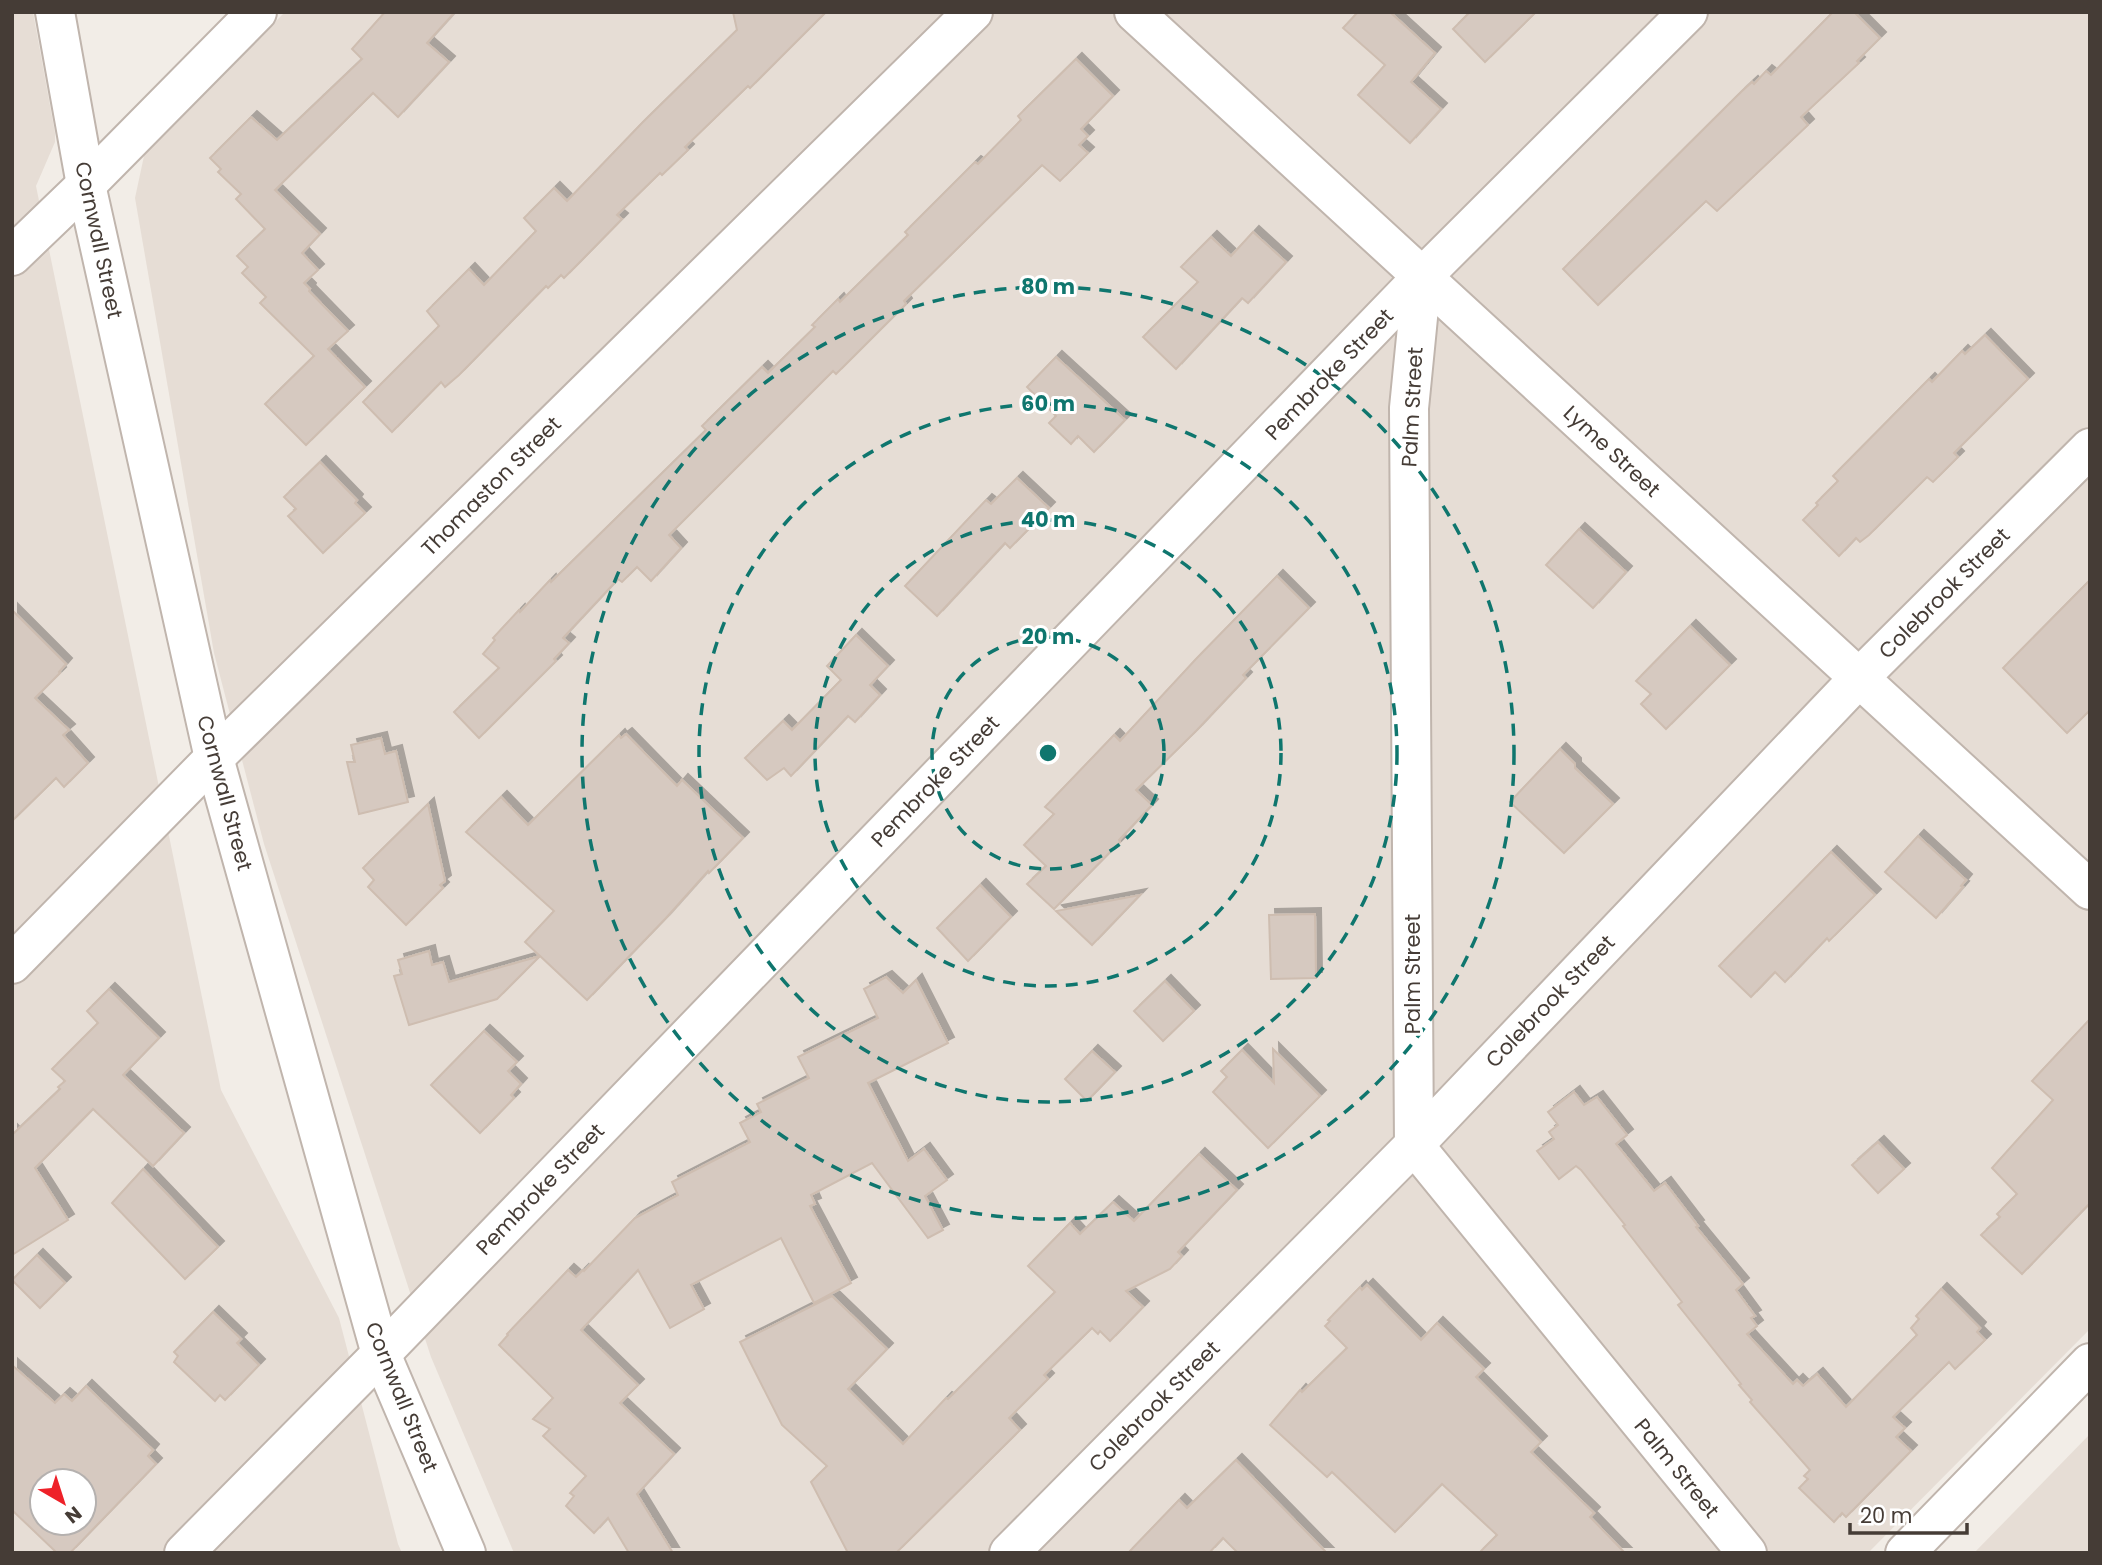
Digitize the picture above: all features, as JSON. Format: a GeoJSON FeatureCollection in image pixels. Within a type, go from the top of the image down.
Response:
{"type":"FeatureCollection","features":[{"type":"Feature","properties":{"kind":"street","name":"Cornwall Street"},"geometry":{"type":"LineString","coordinates":[[55,12],[86,185],[214,758],[380,1354],[466,1553]]}},
{"type":"Feature","properties":{"kind":"street"},"geometry":{"type":"LineString","coordinates":[[12,256],[257,12]]}},
{"type":"Feature","properties":{"kind":"street","name":"Thomaston Street"},"geometry":{"type":"LineString","coordinates":[[12,964],[214,758],[973,12]]}},
{"type":"Feature","properties":{"kind":"street","name":"Lyme Street"},"geometry":{"type":"LineString","coordinates":[[1134,12],[2090,890]]}},
{"type":"Feature","properties":{"kind":"street","name":"Pembroke Street"},"geometry":{"type":"LineString","coordinates":[[184,1553],[380,1354],[1422,276],[1688,12]]}},
{"type":"Feature","properties":{"kind":"street","name":"Palm Street"},"geometry":{"type":"LineString","coordinates":[[1422,276],[1409,408],[1413,1145],[1747,1553]]}},
{"type":"Feature","properties":{"kind":"street","name":"Colebrook Street"},"geometry":{"type":"LineString","coordinates":[[1009,1553],[1413,1145],[1858,678],[2090,447]]}},
{"type":"Feature","properties":{"kind":"street"},"geometry":{"type":"LineString","coordinates":[[1905,1553],[2090,1363]]}},
{"type":"Feature","properties":{"kind":"shaded area"},"geometry":{"type":"Polygon","coordinates":[[[12,12],[33,12],[55,133],[55,142],[36,186],[221,1090],[339,1318],[402,1553],[12,1553],[12,12]]]}},
{"type":"Feature","properties":{"kind":"shaded area"},"geometry":{"type":"Polygon","coordinates":[[[285,12],[2090,12],[2090,1329],[1868,1553],[514,1553],[431,1357],[264,844],[214,653],[135,198],[144,156],[151,147],[285,12]]]}},
{"type":"Feature","properties":{"kind":"shaded area"},"geometry":{"type":"Polygon","coordinates":[[[2090,1434],[2090,1553],[1974,1553],[2090,1434]]]}},
{"type":"Feature","properties":{"kind":"building"},"geometry":{"type":"Polygon","coordinates":[[[385,12],[455,12],[427,43],[449,62],[398,117],[373,93],[275,190],[320,234],[302,253],[318,270],[304,283],[348,331],[328,349],[365,387],[306,445],[265,404],[314,356],[260,303],[266,297],[242,273],[248,267],[237,256],[265,229],[236,199],[241,194],[218,172],[221,169],[210,158],[251,117],[277,140],[362,59],[352,49],[385,12]]]}},
{"type":"Feature","properties":{"kind":"building"},"geometry":{"type":"Polygon","coordinates":[[[733,12],[826,12],[750,88],[748,86],[685,147],[688,150],[617,215],[622,219],[564,278],[561,275],[548,288],[546,286],[459,375],[445,387],[441,382],[392,432],[363,402],[439,326],[427,311],[469,269],[484,285],[536,231],[524,218],[554,188],[567,201],[737,30],[733,12]]]}},
{"type":"Feature","properties":{"kind":"building"},"geometry":{"type":"Polygon","coordinates":[[[1358,12],[1390,12],[1435,53],[1411,82],[1441,109],[1410,143],[1358,95],[1385,65],[1343,28],[1358,12]]]}},
{"type":"Feature","properties":{"kind":"building"},"geometry":{"type":"Polygon","coordinates":[[[1470,12],[1536,12],[1485,62],[1453,29],[1470,12]]]}},
{"type":"Feature","properties":{"kind":"building"},"geometry":{"type":"Polygon","coordinates":[[[1833,12],[1854,12],[1880,38],[1857,61],[1859,63],[1801,117],[1808,125],[1717,211],[1706,201],[1598,305],[1563,269],[1741,92],[1752,82],[1754,84],[1766,71],[1771,75],[1833,12]]]}},
{"type":"Feature","properties":{"kind":"building"},"geometry":{"type":"Polygon","coordinates":[[[1076,59],[1113,96],[1081,129],[1088,136],[1079,145],[1088,153],[1060,181],[1042,165],[904,301],[906,304],[836,374],[833,371],[669,535],[681,548],[651,581],[637,567],[622,582],[618,579],[563,638],[569,643],[554,659],[556,661],[479,738],[454,712],[499,668],[483,654],[495,640],[493,638],[706,430],[702,426],[762,367],[768,373],[815,327],[812,325],[838,299],[840,302],[908,235],[905,232],[975,162],[978,164],[1021,120],[1018,116],[1076,59]]]}},
{"type":"Feature","properties":{"kind":"building"},"geometry":{"type":"Polygon","coordinates":[[[1253,232],[1286,262],[1248,303],[1242,298],[1176,369],[1143,337],[1198,282],[1181,267],[1211,237],[1231,256],[1253,232]]]}},
{"type":"Feature","properties":{"kind":"building"},"geometry":{"type":"Polygon","coordinates":[[[1985,335],[2028,379],[1954,453],[1958,457],[1933,482],[1927,477],[1869,535],[1860,542],[1856,538],[1839,556],[1803,520],[1838,481],[1833,476],[1929,379],[1932,382],[1962,351],[1965,354],[1985,335]]]}},
{"type":"Feature","properties":{"kind":"building"},"geometry":{"type":"Polygon","coordinates":[[[1056,357],[1125,420],[1094,452],[1078,436],[1071,444],[1049,423],[1056,416],[1027,387],[1056,357]]]}},
{"type":"Feature","properties":{"kind":"building"},"geometry":{"type":"Polygon","coordinates":[[[320,462],[357,500],[355,503],[365,513],[323,553],[288,516],[296,509],[284,497],[320,462]]]}},
{"type":"Feature","properties":{"kind":"building"},"geometry":{"type":"Polygon","coordinates":[[[1017,478],[1049,508],[1010,548],[1005,543],[937,616],[905,586],[986,500],[991,504],[1017,478]]]}},
{"type":"Feature","properties":{"kind":"building"},"geometry":{"type":"Polygon","coordinates":[[[1579,529],[1626,572],[1593,608],[1546,565],[1579,529]]]}},
{"type":"Feature","properties":{"kind":"building"},"geometry":{"type":"Polygon","coordinates":[[[1277,576],[1309,608],[1243,675],[1246,678],[1196,731],[1136,790],[1152,805],[1054,909],[1027,884],[1046,866],[1024,845],[1054,814],[1045,807],[1114,735],[1120,741],[1277,576]]]}},
{"type":"Feature","properties":{"kind":"building"},"geometry":{"type":"Polygon","coordinates":[[[2090,580],[2090,710],[2067,733],[2003,668],[2090,580]]]}},
{"type":"Feature","properties":{"kind":"building"},"geometry":{"type":"Polygon","coordinates":[[[12,610],[66,664],[35,698],[69,730],[63,735],[88,763],[64,787],[56,778],[12,821],[12,610]]]}},
{"type":"Feature","properties":{"kind":"building"},"geometry":{"type":"Polygon","coordinates":[[[1690,626],[1730,665],[1666,729],[1641,704],[1651,694],[1636,681],[1690,626]]]}},
{"type":"Feature","properties":{"kind":"building"},"geometry":{"type":"Polygon","coordinates":[[[856,635],[888,666],[870,685],[880,695],[855,722],[848,716],[791,776],[784,768],[767,780],[745,758],[783,721],[792,730],[841,680],[827,666],[856,635]]]}},
{"type":"Feature","properties":{"kind":"building"},"geometry":{"type":"Polygon","coordinates":[[[626,734],[677,786],[682,780],[743,838],[709,873],[708,871],[587,1000],[525,942],[554,911],[466,832],[501,797],[528,825],[619,735],[621,738],[626,734]]]}},
{"type":"Feature","properties":{"kind":"building"},"geometry":{"type":"Polygon","coordinates":[[[381,738],[385,754],[396,751],[408,802],[359,814],[347,762],[355,762],[351,745],[381,738]]]}},
{"type":"Feature","properties":{"kind":"building"},"geometry":{"type":"Polygon","coordinates":[[[1560,749],[1575,764],[1575,768],[1613,804],[1564,853],[1510,802],[1560,749]]]}},
{"type":"Feature","properties":{"kind":"building"},"geometry":{"type":"Polygon","coordinates":[[[428,804],[445,881],[440,885],[443,888],[406,925],[368,887],[374,880],[363,868],[428,804]]]}},
{"type":"Feature","properties":{"kind":"building"},"geometry":{"type":"Polygon","coordinates":[[[1918,836],[1966,880],[1936,918],[1885,872],[1918,836]]]}},
{"type":"Feature","properties":{"kind":"building"},"geometry":{"type":"Polygon","coordinates":[[[1831,852],[1875,895],[1829,941],[1827,938],[1785,982],[1775,972],[1751,997],[1719,966],[1831,852]]]}},
{"type":"Feature","properties":{"kind":"building"},"geometry":{"type":"Polygon","coordinates":[[[980,885],[1011,917],[968,961],[937,928],[980,885]]]}},
{"type":"Feature","properties":{"kind":"building"},"geometry":{"type":"Polygon","coordinates":[[[1140,895],[1092,945],[1056,911],[1140,895]]]}},
{"type":"Feature","properties":{"kind":"building"},"geometry":{"type":"Polygon","coordinates":[[[1315,914],[1316,978],[1271,979],[1269,915],[1315,914]]]}},
{"type":"Feature","properties":{"kind":"building"},"geometry":{"type":"Polygon","coordinates":[[[429,951],[432,965],[443,962],[449,982],[540,956],[497,999],[409,1025],[394,976],[402,974],[398,960],[429,951]]]}},
{"type":"Feature","properties":{"kind":"building"},"geometry":{"type":"Polygon","coordinates":[[[886,977],[903,993],[916,980],[948,1043],[868,1083],[908,1161],[924,1149],[947,1180],[925,1196],[943,1230],[928,1238],[872,1163],[811,1195],[815,1204],[810,1206],[851,1283],[814,1303],[781,1238],[691,1285],[704,1309],[670,1328],[638,1270],[581,1330],[638,1385],[620,1403],[674,1454],[637,1494],[673,1553],[629,1553],[608,1518],[594,1533],[566,1506],[574,1496],[570,1493],[586,1476],[543,1436],[550,1429],[533,1419],[553,1398],[499,1345],[568,1270],[576,1277],[635,1218],[678,1195],[672,1182],[750,1142],[740,1123],[761,1112],[757,1104],[809,1078],[798,1057],[878,1018],[864,989],[886,977]]]}},
{"type":"Feature","properties":{"kind":"building"},"geometry":{"type":"Polygon","coordinates":[[[1165,981],[1194,1011],[1163,1041],[1134,1011],[1165,981]]]}},
{"type":"Feature","properties":{"kind":"building"},"geometry":{"type":"Polygon","coordinates":[[[109,989],[159,1038],[123,1075],[184,1133],[153,1166],[93,1109],[35,1168],[68,1220],[12,1255],[12,1131],[14,1133],[60,1089],[58,1087],[65,1081],[52,1069],[98,1023],[87,1011],[109,989]]]}},
{"type":"Feature","properties":{"kind":"building"},"geometry":{"type":"Polygon","coordinates":[[[2090,1019],[2090,1203],[2022,1274],[1981,1235],[2000,1217],[1997,1214],[2017,1194],[1992,1168],[2053,1100],[2032,1081],[2090,1019]]]}},
{"type":"Feature","properties":{"kind":"building"},"geometry":{"type":"Polygon","coordinates":[[[484,1031],[517,1062],[508,1071],[521,1084],[511,1095],[514,1098],[480,1133],[431,1085],[484,1031]]]}},
{"type":"Feature","properties":{"kind":"building"},"geometry":{"type":"Polygon","coordinates":[[[1273,1049],[1320,1096],[1268,1148],[1213,1092],[1227,1077],[1221,1071],[1242,1050],[1274,1083],[1273,1049]]]}},
{"type":"Feature","properties":{"kind":"building"},"geometry":{"type":"Polygon","coordinates":[[[1092,1051],[1115,1072],[1087,1101],[1065,1079],[1092,1051]]]}},
{"type":"Feature","properties":{"kind":"building"},"geometry":{"type":"Polygon","coordinates":[[[1574,1092],[1584,1105],[1597,1097],[1627,1135],[1616,1144],[1654,1191],[1665,1183],[1698,1226],[1696,1227],[1743,1284],[1736,1290],[1755,1316],[1751,1318],[1757,1326],[1747,1334],[1793,1384],[1797,1380],[1803,1386],[1817,1374],[1846,1407],[1917,1335],[1911,1328],[1919,1319],[1916,1316],[1941,1289],[1980,1328],[1977,1332],[1985,1340],[1955,1369],[1949,1362],[1893,1417],[1905,1428],[1896,1437],[1911,1451],[1846,1517],[1842,1513],[1834,1522],[1799,1488],[1808,1479],[1804,1476],[1810,1470],[1750,1402],[1752,1400],[1739,1385],[1741,1384],[1678,1305],[1682,1302],[1581,1170],[1576,1166],[1559,1179],[1537,1151],[1554,1139],[1549,1132],[1558,1125],[1548,1112],[1574,1092]]]}},
{"type":"Feature","properties":{"kind":"building"},"geometry":{"type":"Polygon","coordinates":[[[1878,1142],[1904,1169],[1878,1193],[1852,1165],[1878,1142]]]}},
{"type":"Feature","properties":{"kind":"building"},"geometry":{"type":"Polygon","coordinates":[[[1199,1154],[1237,1190],[1178,1252],[1182,1256],[1170,1269],[1126,1291],[1143,1307],[1110,1341],[1100,1331],[1098,1334],[1092,1328],[1044,1375],[1048,1379],[1009,1418],[1020,1430],[896,1553],[848,1553],[811,1482],[827,1466],[782,1425],[740,1342],[832,1296],[887,1349],[848,1389],[903,1444],[946,1398],[948,1399],[1055,1292],[1028,1266],[1070,1223],[1080,1234],[1113,1202],[1134,1221],[1199,1154]]]}},
{"type":"Feature","properties":{"kind":"building"},"geometry":{"type":"Polygon","coordinates":[[[143,1169],[218,1247],[185,1279],[112,1203],[143,1169]]]}},
{"type":"Feature","properties":{"kind":"building"},"geometry":{"type":"Polygon","coordinates":[[[37,1255],[65,1283],[40,1308],[12,1280],[37,1255]]]}},
{"type":"Feature","properties":{"kind":"building"},"geometry":{"type":"Polygon","coordinates":[[[1367,1285],[1421,1340],[1437,1323],[1484,1369],[1476,1377],[1541,1442],[1531,1452],[1594,1513],[1590,1517],[1625,1553],[1479,1553],[1497,1535],[1442,1484],[1395,1532],[1332,1472],[1327,1477],[1270,1425],[1300,1390],[1302,1392],[1347,1348],[1325,1326],[1360,1287],[1362,1290],[1367,1285]]]}},
{"type":"Feature","properties":{"kind":"building"},"geometry":{"type":"Polygon","coordinates":[[[213,1312],[241,1339],[237,1343],[259,1365],[225,1400],[220,1395],[215,1401],[174,1362],[178,1356],[174,1352],[213,1312]]]}},
{"type":"Feature","properties":{"kind":"building"},"geometry":{"type":"Polygon","coordinates":[[[12,1365],[55,1403],[64,1394],[72,1401],[86,1386],[153,1450],[148,1456],[156,1464],[98,1524],[98,1467],[28,1467],[28,1525],[12,1510],[12,1365]]]}},
{"type":"Feature","properties":{"kind":"building"},"geometry":{"type":"Polygon","coordinates":[[[1236,1460],[1327,1553],[1238,1553],[1223,1538],[1209,1553],[1128,1553],[1179,1500],[1187,1508],[1236,1460]]]}},
{"type":"Feature","properties":{"kind":"building"},"geometry":{"type":"Polygon","coordinates":[[[40,1537],[85,1537],[70,1553],[57,1553],[40,1537]]]}}]}
